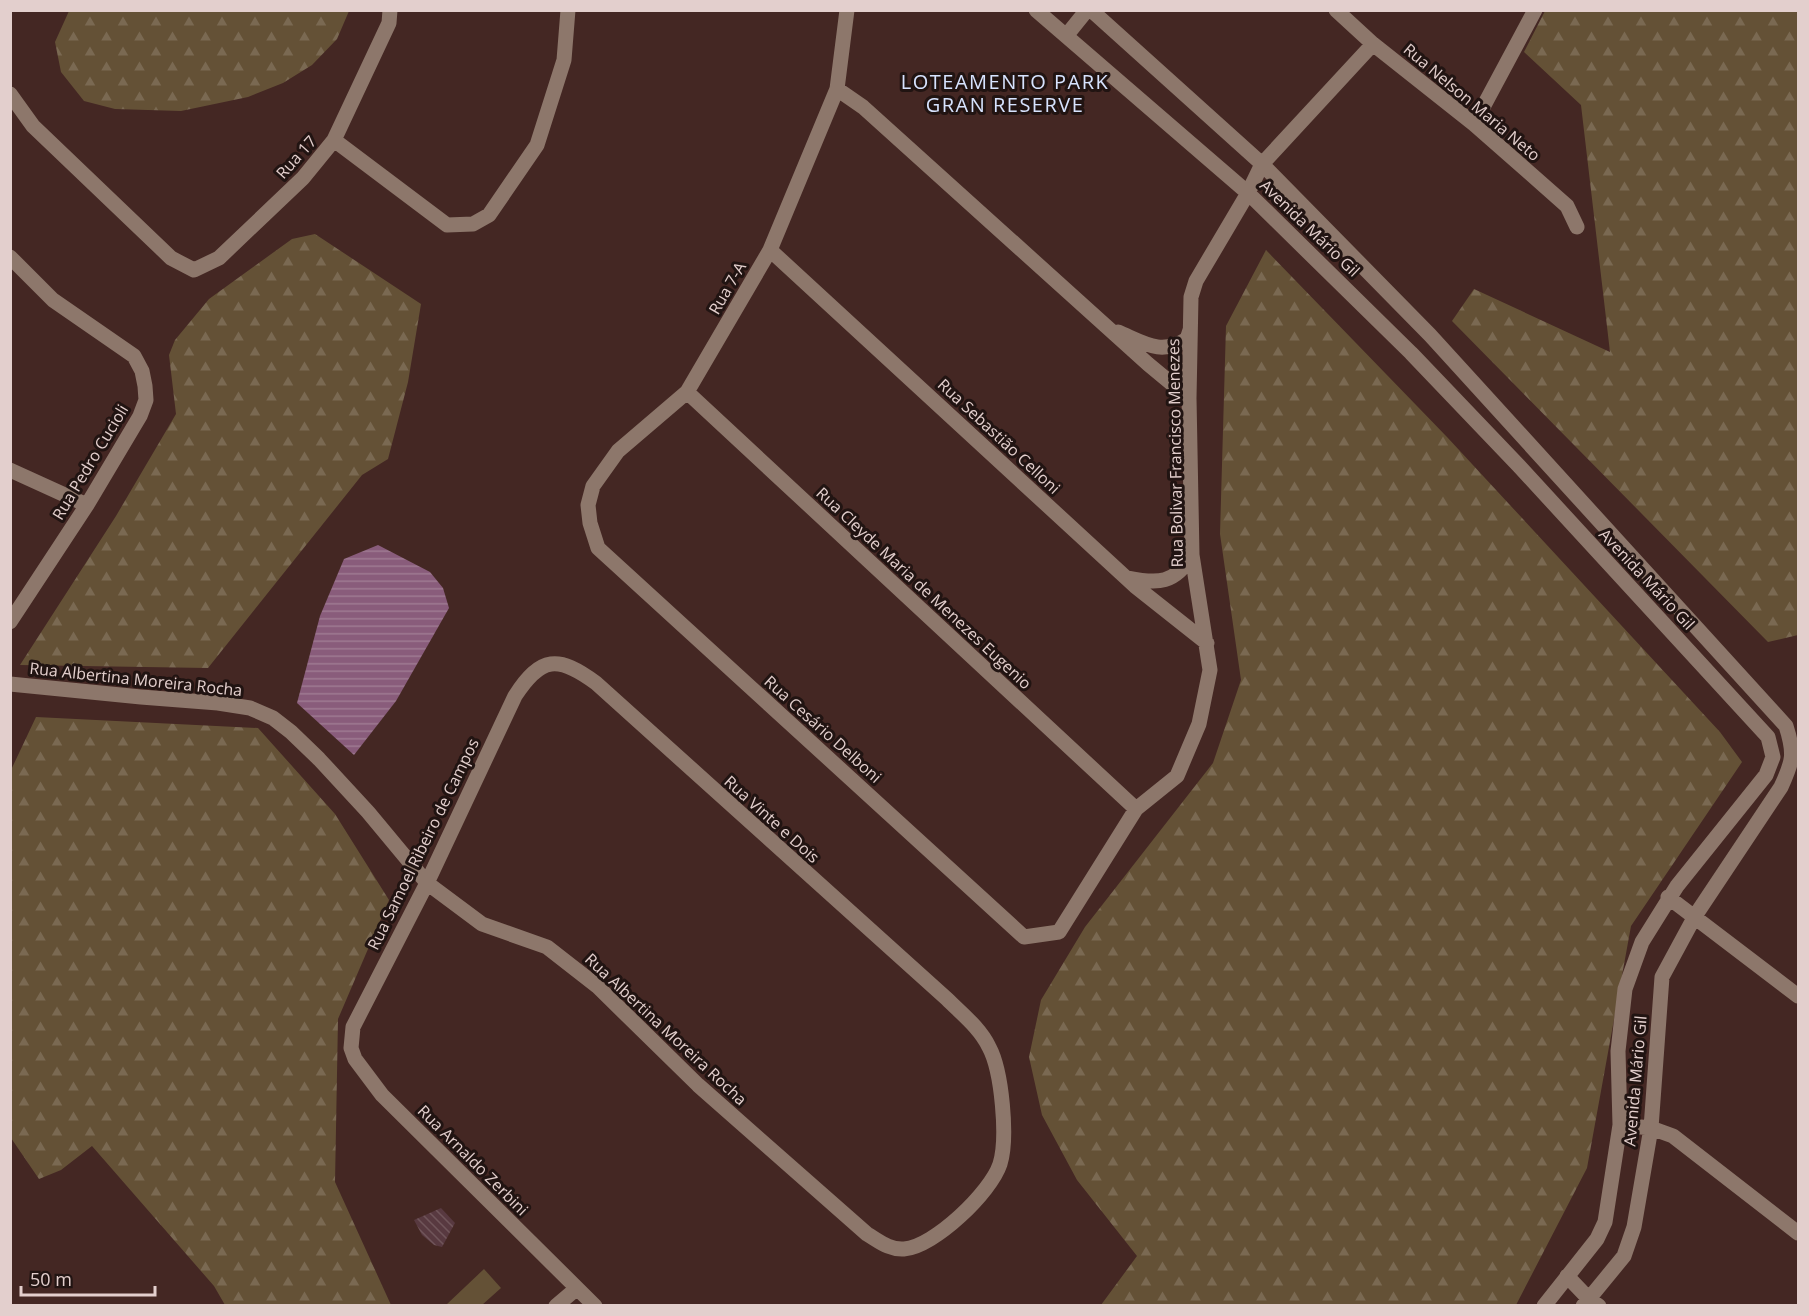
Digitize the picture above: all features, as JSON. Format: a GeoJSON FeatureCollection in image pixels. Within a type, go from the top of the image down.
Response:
{"type":"FeatureCollection","features":[{"type":"Feature","properties":{"kind":"street","name":"Rua 17"},"geometry":{"type":"LineString","coordinates":[[10,94],[33,126],[171,258],[194,270],[219,258],[303,178],[334,140],[389,22],[390,10]]}},
{"type":"Feature","properties":{"kind":"street"},"geometry":{"type":"LineString","coordinates":[[334,140],[447,225],[473,224],[489,215],[537,145],[564,60],[568,10]]}},
{"type":"Feature","properties":{"kind":"street","name":"Rua 7-A"},"geometry":{"type":"LineString","coordinates":[[598,548],[590,523],[588,505],[593,486],[618,451],[687,392],[770,250],[837,89],[847,10]]}},
{"type":"Feature","properties":{"kind":"street","name":"Avenida Mário Gil"},"geometry":{"type":"LineString","coordinates":[[1036,10],[1248,193],[1411,353],[1768,737],[1773,758],[1766,775],[1668,897],[1642,942],[1625,989],[1618,1051],[1620,1125],[1605,1221],[1597,1239],[1544,1305]]}},
{"type":"Feature","properties":{"kind":"street"},"geometry":{"type":"LineString","coordinates":[[1066,36],[1089,10]]}},
{"type":"Feature","properties":{"kind":"street","name":"Avenida Mário Gil"},"geometry":{"type":"LineString","coordinates":[[1089,10],[1262,164],[1430,335],[1785,726],[1791,742],[1795,766],[1695,916],[1662,977],[1651,1128],[1634,1227],[1624,1256],[1590,1303]]}},
{"type":"Feature","properties":{"kind":"street","name":"Rua Nelson Maria Neto"},"geometry":{"type":"LineString","coordinates":[[1336,10],[1373,44],[1474,124],[1567,206],[1577,227]]}},
{"type":"Feature","properties":{"kind":"street"},"geometry":{"type":"LineString","coordinates":[[1474,124],[1535,10]]}},
{"type":"Feature","properties":{"kind":"street","name":"Rua Bolivar Francisco Menezes"},"geometry":{"type":"LineString","coordinates":[[1024,937],[1059,932],[1136,809],[1177,776],[1199,724],[1210,670],[1192,555],[1189,398],[1191,297],[1196,281],[1248,193],[1262,164],[1373,44]]}},
{"type":"Feature","properties":{"kind":"street"},"geometry":{"type":"LineString","coordinates":[[837,89],[863,107],[1107,328],[1189,398]]}},
{"type":"Feature","properties":{"kind":"street","name":"Rua Sebastião Celloni"},"geometry":{"type":"LineString","coordinates":[[770,250],[1125,577],[1207,643]]}},
{"type":"Feature","properties":{"kind":"street","name":"Rua Pedro Cucioli"},"geometry":{"type":"LineString","coordinates":[[10,257],[53,300],[134,356],[142,370],[146,400],[140,416],[87,505],[10,622]]}},
{"type":"Feature","properties":{"kind":"street"},"geometry":{"type":"LineString","coordinates":[[1107,328],[1162,349],[1176,346],[1187,339],[1191,327]]}},
{"type":"Feature","properties":{"kind":"street"},"geometry":{"type":"LineString","coordinates":[[1411,353],[1430,335]]}},
{"type":"Feature","properties":{"kind":"street","name":"Rua Cleyde Maria de Menezes Eugenio"},"geometry":{"type":"LineString","coordinates":[[687,392],[1136,809]]}},
{"type":"Feature","properties":{"kind":"street"},"geometry":{"type":"LineString","coordinates":[[10,470],[87,505]]}},
{"type":"Feature","properties":{"kind":"street"},"geometry":{"type":"LineString","coordinates":[[1571,523],[1587,508]]}},
{"type":"Feature","properties":{"kind":"street","name":"Rua Cesário Delboni"},"geometry":{"type":"LineString","coordinates":[[598,548],[1024,937]]}},
{"type":"Feature","properties":{"kind":"street"},"geometry":{"type":"LineString","coordinates":[[1125,577],[1148,582],[1162,581],[1175,576],[1185,568],[1192,555]]}},
{"type":"Feature","properties":{"kind":"street"},"geometry":{"type":"LineString","coordinates":[[1683,644],[1698,630]]}},
{"type":"Feature","properties":{"kind":"street","name":"Rua Vinte e Dois"},"geometry":{"type":"LineString","coordinates":[[526,678],[541,667],[557,663],[580,671],[596,683],[947,999],[982,1035]]}},
{"type":"Feature","properties":{"kind":"street","name":"Rua Samoel Ribeiro de Campos"},"geometry":{"type":"LineString","coordinates":[[354,1027],[427,883],[515,696],[526,678]]}},
{"type":"Feature","properties":{"kind":"street","name":"Rua Albertina Moreira Rocha"},"geometry":{"type":"LineString","coordinates":[[10,684],[218,703],[250,708],[273,718],[319,759],[368,812],[427,883],[482,924],[547,947],[597,986],[698,1084],[867,1234],[895,1249],[911,1248],[929,1239],[978,1199],[995,1176],[1001,1161],[1004,1142],[1002,1107],[996,1063],[982,1035]]}},
{"type":"Feature","properties":{"kind":"street"},"geometry":{"type":"LineString","coordinates":[[1773,758],[1795,766]]}},
{"type":"Feature","properties":{"kind":"street"},"geometry":{"type":"LineString","coordinates":[[1668,897],[1798,996]]}},
{"type":"Feature","properties":{"kind":"street","name":"Rua Arnaldo Zerbini"},"geometry":{"type":"LineString","coordinates":[[354,1027],[351,1048],[355,1059],[382,1095],[576,1289],[595,1305]]}},
{"type":"Feature","properties":{"kind":"street"},"geometry":{"type":"LineString","coordinates":[[1620,1125],[1651,1128],[1673,1136],[1798,1233]]}},
{"type":"Feature","properties":{"kind":"street"},"geometry":{"type":"LineString","coordinates":[[1568,1276],[1590,1303]]}},
{"type":"Feature","properties":{"kind":"street"},"geometry":{"type":"LineString","coordinates":[[556,1305],[576,1289]]}},
{"type":"Feature","properties":{"kind":"green space"},"geometry":{"type":"Polygon","coordinates":[[[69,10],[349,11],[337,39],[312,65],[283,83],[248,97],[181,111],[115,109],[84,101],[61,72],[55,42],[69,10]]]}},
{"type":"Feature","properties":{"kind":"green space"},"geometry":{"type":"Polygon","coordinates":[[[1545,11],[1798,11],[1798,635],[1768,642],[1452,321],[1474,289],[1610,352],[1581,105],[1524,52],[1545,11]]]}},
{"type":"Feature","properties":{"kind":"green space"},"geometry":{"type":"Polygon","coordinates":[[[315,234],[421,304],[408,382],[388,459],[362,475],[208,668],[20,665],[116,516],[176,414],[169,355],[175,340],[209,299],[292,239],[315,234]]]}},
{"type":"Feature","properties":{"kind":"green space"},"geometry":{"type":"Polygon","coordinates":[[[1266,250],[1447,437],[1720,732],[1742,762],[1631,926],[1587,1168],[1516,1305],[1101,1305],[1137,1256],[1077,1180],[1042,1115],[1029,1057],[1041,1000],[1085,927],[1213,763],[1241,680],[1220,534],[1226,326],[1266,250]]]}},
{"type":"Feature","properties":{"kind":"green space"},"geometry":{"type":"Polygon","coordinates":[[[36,717],[258,728],[335,814],[389,900],[338,1019],[335,1182],[391,1305],[225,1305],[214,1286],[92,1146],[61,1170],[39,1179],[11,1138],[11,770],[36,717]]]}},
{"type":"Feature","properties":{"kind":"green space"},"geometry":{"type":"Polygon","coordinates":[[[484,1269],[501,1288],[482,1305],[446,1305],[484,1269]]]}},
{"type":"Feature","properties":{"kind":"shaded area"},"geometry":{"type":"Polygon","coordinates":[[[378,545],[430,572],[443,588],[449,608],[396,701],[354,755],[297,703],[320,616],[344,559],[378,545]]]}},
{"type":"Feature","properties":{"kind":"building"},"geometry":{"type":"Polygon","coordinates":[[[441,1208],[455,1223],[442,1247],[434,1245],[422,1235],[414,1220],[441,1208]]]}},
{"type":"Feature","properties":{"kind":"district","name":"LOTEAMENTO PARK GRAN RESERVE"},"geometry":{"type":"Point","coordinates":[1005,92]}}]}
